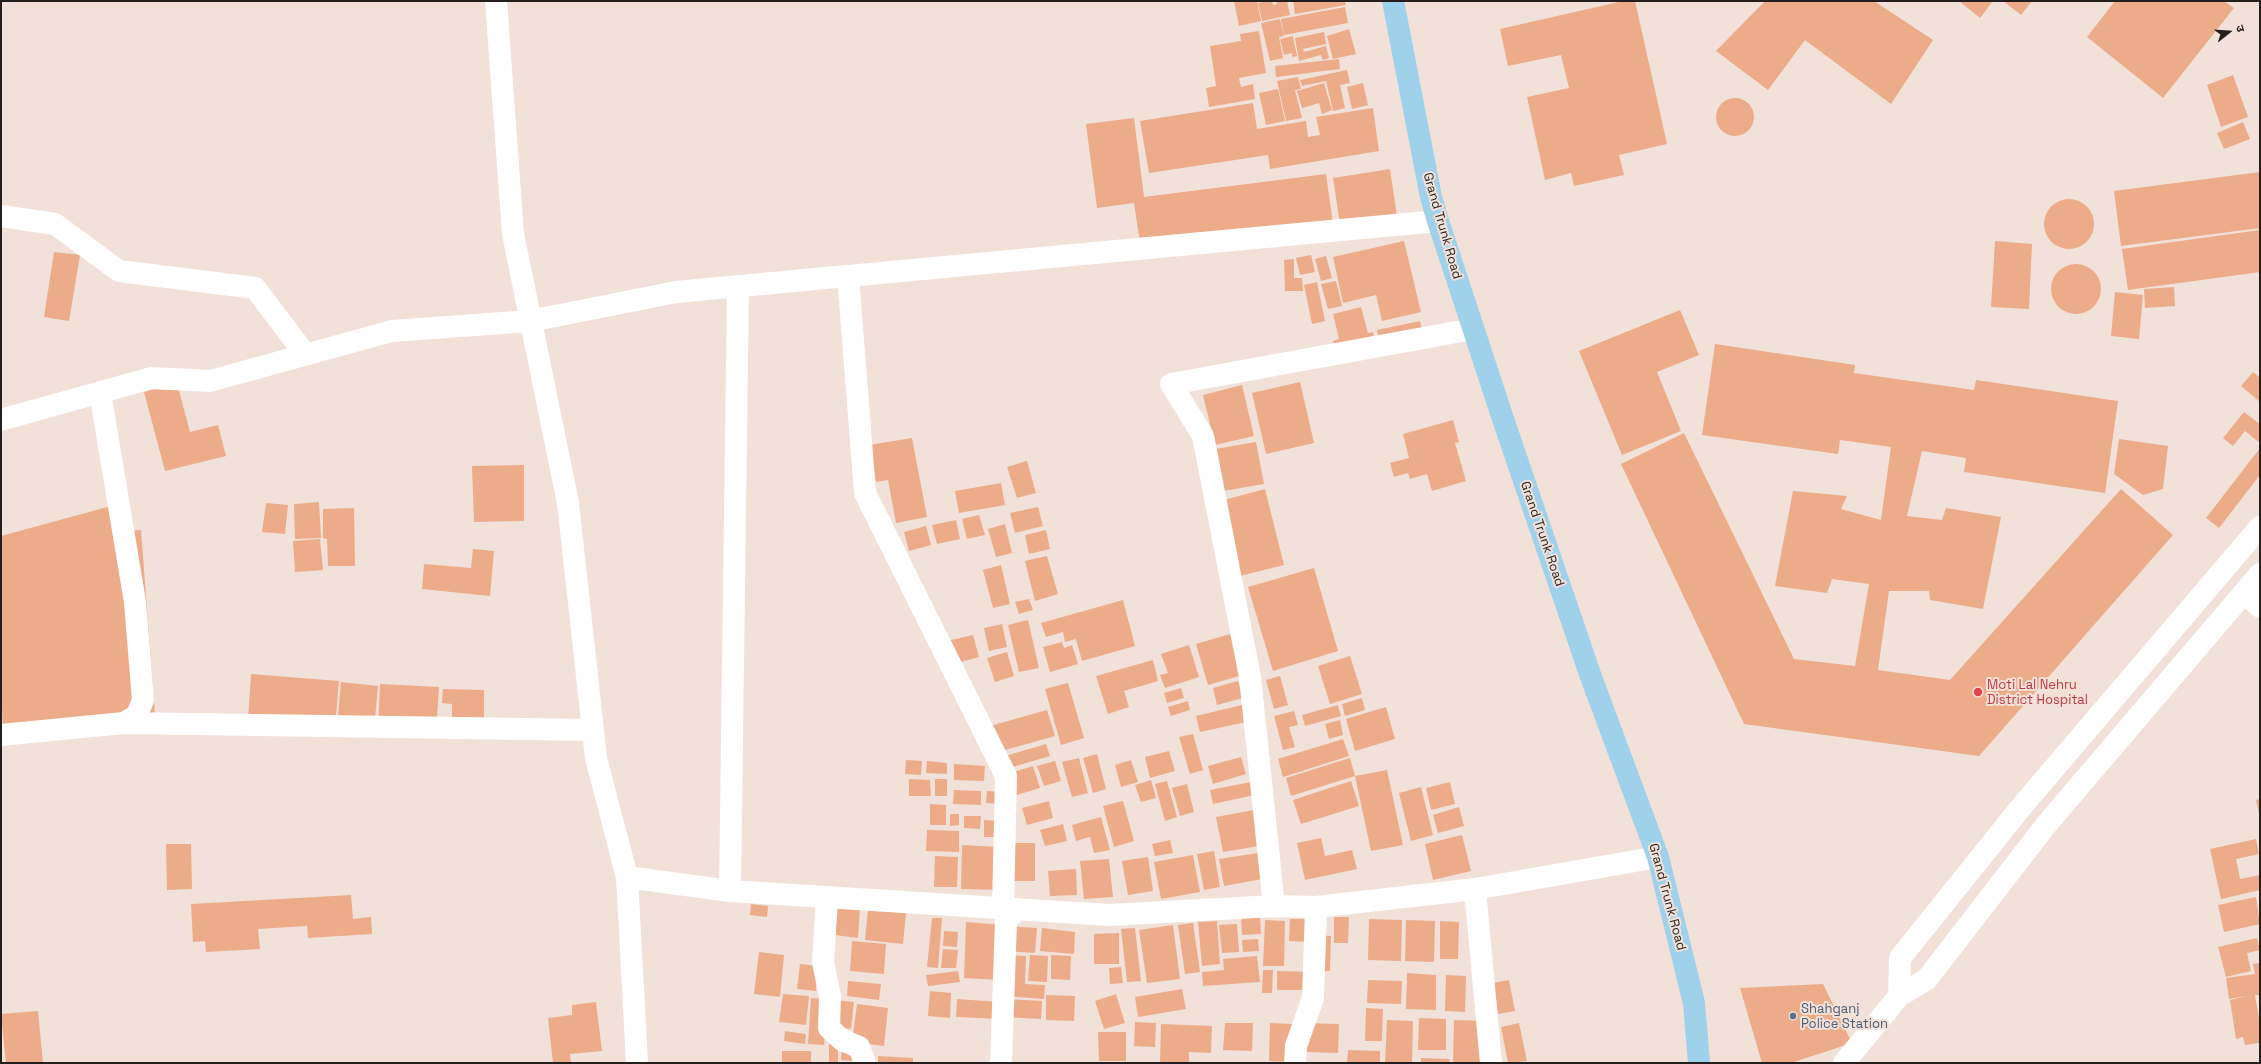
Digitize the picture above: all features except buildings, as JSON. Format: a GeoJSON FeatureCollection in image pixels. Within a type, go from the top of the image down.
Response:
{"type":"FeatureCollection","features":[{"type":"Feature","properties":{"kind":"main road","name":"Grand Trunk Road"},"geometry":{"type":"LineString","coordinates":[[1393,1],[1431,197],[1473,329],[1591,677],[1658,857],[1694,1003],[1699,1063]]}},
{"type":"Feature","properties":{"kind":"street"},"geometry":{"type":"LineString","coordinates":[[496,1],[513,234],[568,503],[596,758],[627,877],[637,1063]]}},
{"type":"Feature","properties":{"kind":"street"},"geometry":{"type":"LineString","coordinates":[[1,216],[55,224],[119,271],[254,288],[305,354]]}},
{"type":"Feature","properties":{"kind":"street"},"geometry":{"type":"LineString","coordinates":[[1,420],[151,378],[210,381],[392,331],[530,321],[676,292],[1438,221]]}},
{"type":"Feature","properties":{"kind":"street"},"geometry":{"type":"LineString","coordinates":[[848,276],[865,493],[1006,776],[1010,909],[1006,921],[1001,1063]]}},
{"type":"Feature","properties":{"kind":"street"},"geometry":{"type":"LineString","coordinates":[[730,891],[738,286]]}},
{"type":"Feature","properties":{"kind":"street"},"geometry":{"type":"LineString","coordinates":[[1274,906],[1250,676],[1203,436],[1171,384],[1473,329]]}},
{"type":"Feature","properties":{"kind":"street"},"geometry":{"type":"LineString","coordinates":[[100,392],[135,602],[144,685],[144,700],[137,715],[124,723]]}},
{"type":"Feature","properties":{"kind":"street"},"geometry":{"type":"LineString","coordinates":[[1899,996],[1900,958],[2022,806],[2260,527]]}},
{"type":"Feature","properties":{"kind":"street"},"geometry":{"type":"LineString","coordinates":[[1844,1063],[1899,996],[1926,979],[2046,825],[2252,600],[2260,574]]}},
{"type":"Feature","properties":{"kind":"street"},"geometry":{"type":"LineString","coordinates":[[1,734],[124,723],[593,730]]}},
{"type":"Feature","properties":{"kind":"street"},"geometry":{"type":"LineString","coordinates":[[2022,806],[2046,825]]}},
{"type":"Feature","properties":{"kind":"street"},"geometry":{"type":"LineString","coordinates":[[627,877],[730,891],[1109,915],[1274,906],[1316,907],[1475,889],[1658,857]]}},
{"type":"Feature","properties":{"kind":"street"},"geometry":{"type":"LineString","coordinates":[[1475,889],[1491,1063]]}},
{"type":"Feature","properties":{"kind":"street"},"geometry":{"type":"LineString","coordinates":[[827,898],[823,962],[830,996],[829,1028],[842,1040],[859,1047],[865,1063]]}},
{"type":"Feature","properties":{"kind":"street"},"geometry":{"type":"LineString","coordinates":[[1295,1063],[1296,1046],[1313,998],[1316,907]]}},
{"type":"Feature","properties":{"kind":"place","name":"Moti Lal Nehru District Hospital"},"geometry":{"type":"Point","coordinates":[1978,692]}},
{"type":"Feature","properties":{"kind":"place","name":"Shahganj Police Station"},"geometry":{"type":"Point","coordinates":[1793,1016]}}]}
